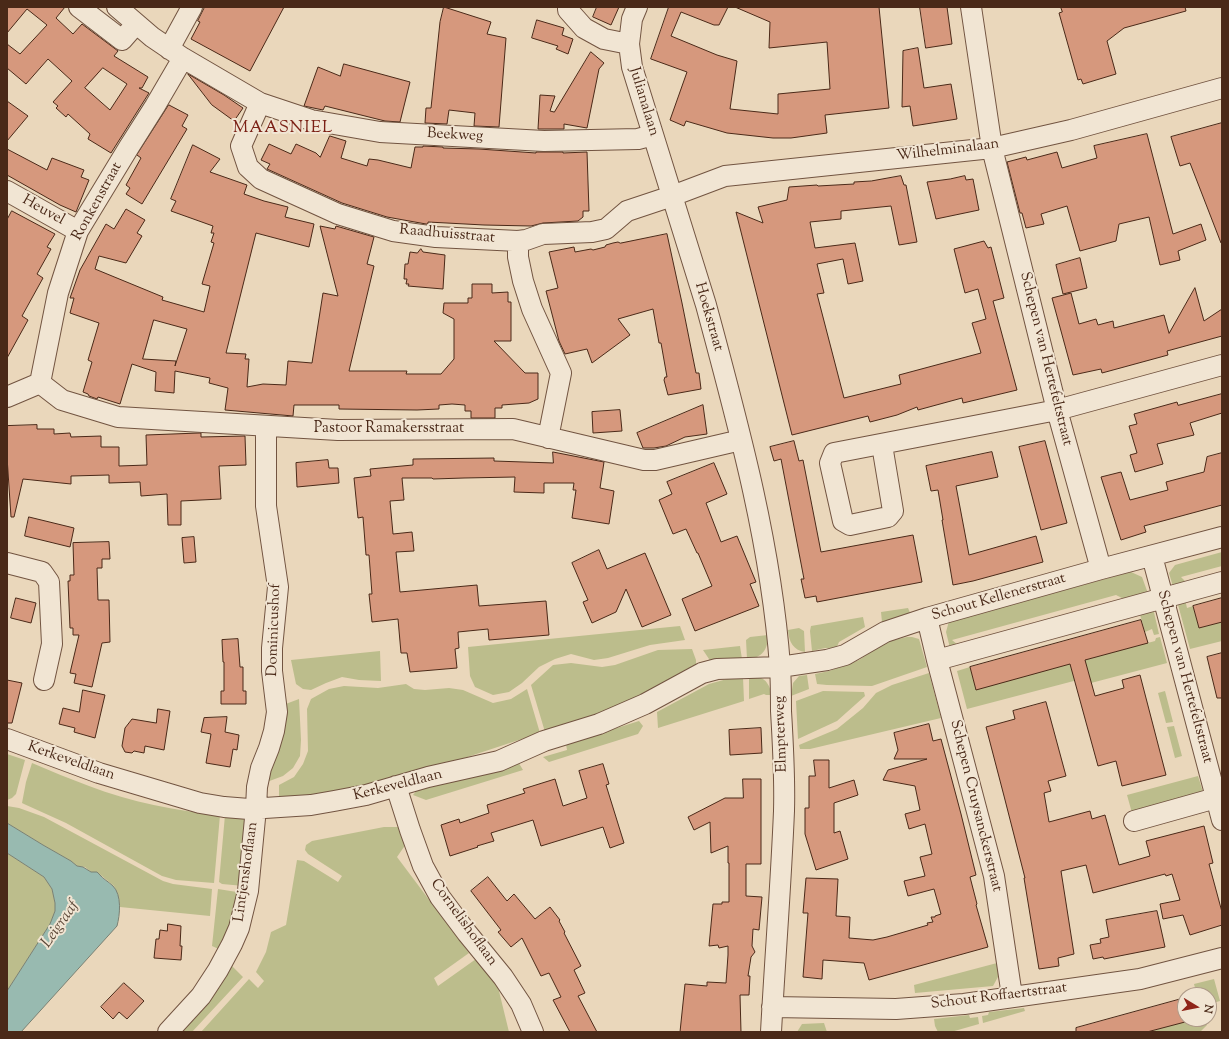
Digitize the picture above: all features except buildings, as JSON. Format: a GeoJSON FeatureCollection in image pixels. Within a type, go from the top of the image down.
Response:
{"type":"FeatureCollection","features":[{"type":"Feature","properties":{"kind":"street"},"geometry":{"type":"LineString","coordinates":[[80,7],[122,40],[136,24]]}},
{"type":"Feature","properties":{"kind":"street","name":"Beekweg"},"geometry":{"type":"LineString","coordinates":[[117,7],[152,37],[260,103],[311,120],[380,132],[544,141],[638,139],[653,135]]}},
{"type":"Feature","properties":{"kind":"street","name":"Ronkenstraat"},"geometry":{"type":"LineString","coordinates":[[40,383],[58,293],[78,231],[155,106],[192,7]]}},
{"type":"Feature","properties":{"kind":"street"},"geometry":{"type":"LineString","coordinates":[[568,7],[568,10],[584,28],[604,39],[629,44]]}},
{"type":"Feature","properties":{"kind":"street","name":"Julianalaan"},"geometry":{"type":"LineString","coordinates":[[637,7],[632,19],[629,44],[632,67],[672,196]]}},
{"type":"Feature","properties":{"kind":"street","name":"Schepen van Hertefeltstraat"},"geometry":{"type":"LineString","coordinates":[[970,7],[992,148],[1057,410],[1100,569]]}},
{"type":"Feature","properties":{"kind":"street","name":"Wilhelminalaan"},"geometry":{"type":"LineString","coordinates":[[672,196],[725,176],[992,148],[1071,130],[1222,88]]}},
{"type":"Feature","properties":{"kind":"street","name":"Raadhuisstraat"},"geometry":{"type":"LineString","coordinates":[[260,103],[241,146],[248,167],[260,179],[338,214],[393,231],[436,237],[518,241],[543,234],[592,232],[606,228],[627,211],[672,196]]}},
{"type":"Feature","properties":{"kind":"street","name":"Heuvel"},"geometry":{"type":"LineString","coordinates":[[7,191],[78,231]]}},
{"type":"Feature","properties":{"kind":"street","name":"Hoekstraat"},"geometry":{"type":"LineString","coordinates":[[672,196],[706,305],[741,440]]}},
{"type":"Feature","properties":{"kind":"street"},"geometry":{"type":"LineString","coordinates":[[518,241],[518,257],[523,281],[532,309],[561,372],[548,438]]}},
{"type":"Feature","properties":{"kind":"street"},"geometry":{"type":"LineString","coordinates":[[882,445],[1057,410],[1222,365]]}},
{"type":"Feature","properties":{"kind":"street"},"geometry":{"type":"LineString","coordinates":[[7,397],[40,383]]}},
{"type":"Feature","properties":{"kind":"street","name":"Pastoor Ramakersstraat"},"geometry":{"type":"LineString","coordinates":[[40,383],[62,400],[118,417],[338,430],[513,429],[644,460],[655,460],[741,440]]}},
{"type":"Feature","properties":{"kind":"street","name":"Dominicushof"},"geometry":{"type":"LineString","coordinates":[[256,808],[257,787],[261,768],[274,731],[277,712],[272,671],[272,648],[278,587],[266,506],[266,426]]}},
{"type":"Feature","properties":{"kind":"street","name":"Elmpterweg"},"geometry":{"type":"LineString","coordinates":[[741,440],[764,541],[780,666],[784,760],[784,809],[771,1032]]}},
{"type":"Feature","properties":{"kind":"street","name":"Schout Kellenerstraat"},"geometry":{"type":"LineString","coordinates":[[780,666],[827,660],[845,655],[885,632],[927,618],[1100,569],[1222,537]]}},
{"type":"Feature","properties":{"kind":"street","name":"Schepen van Hertefeltstraat"},"geometry":{"type":"LineString","coordinates":[[1152,556],[1222,820]]}},
{"type":"Feature","properties":{"kind":"street"},"geometry":{"type":"LineString","coordinates":[[7,563],[42,572],[49,582],[52,644],[44,680]]}},
{"type":"Feature","properties":{"kind":"street"},"geometry":{"type":"LineString","coordinates":[[937,660],[1222,582]]}},
{"type":"Feature","properties":{"kind":"street","name":"Schepen Cruysanckerstraat"},"geometry":{"type":"LineString","coordinates":[[927,618],[994,876],[1012,996]]}},
{"type":"Feature","properties":{"kind":"street","name":"Kerkeveldlaan"},"geometry":{"type":"LineString","coordinates":[[7,739],[99,773],[200,803],[249,809],[311,805],[366,795],[396,786],[499,761],[544,741],[599,724],[645,704],[702,673],[717,669],[780,666]]}},
{"type":"Feature","properties":{"kind":"street","name":"Cornelishoflaan"},"geometry":{"type":"LineString","coordinates":[[396,786],[410,830],[424,866],[440,897],[467,934],[503,977],[521,1004],[533,1032]]}},
{"type":"Feature","properties":{"kind":"street"},"geometry":{"type":"LineString","coordinates":[[1134,821],[1216,798]]}},
{"type":"Feature","properties":{"kind":"street","name":"Lintjenshoflaan"},"geometry":{"type":"LineString","coordinates":[[168,1032],[201,996],[218,970],[239,928],[248,891],[256,808]]}},
{"type":"Feature","properties":{"kind":"street","name":"Schout Roffaertstraat"},"geometry":{"type":"LineString","coordinates":[[772,1007],[896,1009],[964,1004],[1140,979],[1222,958]]}},
{"type":"Feature","properties":{"kind":"green space"},"geometry":{"type":"Polygon","coordinates":[[[1222,552],[1222,566],[1181,577],[1190,586],[1174,590],[1169,573],[1175,565],[1222,552]]]}},
{"type":"Feature","properties":{"kind":"green space"},"geometry":{"type":"Polygon","coordinates":[[[1131,572],[1142,577],[1150,599],[1130,602],[1116,595],[952,640],[963,649],[951,652],[946,632],[949,621],[1131,572]]]}},
{"type":"Feature","properties":{"kind":"green space"},"geometry":{"type":"Polygon","coordinates":[[[1185,599],[1187,608],[1193,606],[1199,628],[1222,622],[1222,641],[1190,649],[1177,601],[1185,599]]]}},
{"type":"Feature","properties":{"kind":"green space"},"geometry":{"type":"Polygon","coordinates":[[[908,608],[911,615],[892,622],[882,622],[881,612],[908,608]]]}},
{"type":"Feature","properties":{"kind":"green space"},"geometry":{"type":"Polygon","coordinates":[[[1153,608],[1159,634],[1154,635],[1152,629],[1145,632],[1139,611],[1153,608]]]}},
{"type":"Feature","properties":{"kind":"green space"},"geometry":{"type":"Polygon","coordinates":[[[863,617],[865,627],[839,642],[836,649],[825,648],[812,651],[811,626],[863,617]]]}},
{"type":"Feature","properties":{"kind":"green space"},"geometry":{"type":"Polygon","coordinates":[[[680,626],[685,640],[650,645],[608,658],[594,660],[571,654],[555,659],[539,667],[522,683],[509,692],[493,695],[475,687],[470,676],[468,647],[680,626]]]}},
{"type":"Feature","properties":{"kind":"green space"},"geometry":{"type":"Polygon","coordinates":[[[799,628],[804,631],[805,652],[792,645],[789,638],[788,630],[799,628]]]}},
{"type":"Feature","properties":{"kind":"green space"},"geometry":{"type":"Polygon","coordinates":[[[768,635],[767,645],[763,652],[757,657],[747,659],[746,640],[750,637],[768,635]]]}},
{"type":"Feature","properties":{"kind":"green space"},"geometry":{"type":"Polygon","coordinates":[[[907,637],[919,639],[927,667],[872,686],[817,684],[815,674],[829,671],[859,660],[881,645],[907,637]]]}},
{"type":"Feature","properties":{"kind":"green space"},"geometry":{"type":"Polygon","coordinates":[[[1160,637],[1167,663],[1091,683],[1089,677],[967,709],[957,671],[970,667],[976,689],[1155,641],[1156,638],[1160,637]]]}},
{"type":"Feature","properties":{"kind":"green space"},"geometry":{"type":"Polygon","coordinates":[[[740,646],[742,659],[713,665],[703,650],[740,646]]]}},
{"type":"Feature","properties":{"kind":"green space"},"geometry":{"type":"Polygon","coordinates":[[[692,649],[696,660],[696,669],[617,711],[545,732],[531,685],[553,665],[571,663],[602,667],[615,665],[658,650],[692,649]]]}},
{"type":"Feature","properties":{"kind":"green space"},"geometry":{"type":"Polygon","coordinates":[[[380,651],[381,681],[359,680],[342,677],[311,690],[303,689],[296,684],[291,660],[380,651]]]}},
{"type":"Feature","properties":{"kind":"green space"},"geometry":{"type":"Polygon","coordinates":[[[929,673],[941,718],[810,749],[800,749],[799,745],[837,729],[863,708],[876,693],[892,685],[929,673]]]}},
{"type":"Feature","properties":{"kind":"green space"},"geometry":{"type":"Polygon","coordinates":[[[807,675],[809,689],[791,696],[793,683],[799,676],[807,675]]]}},
{"type":"Feature","properties":{"kind":"green space"},"geometry":{"type":"Polygon","coordinates":[[[749,676],[762,678],[765,680],[772,695],[764,694],[749,699],[749,676]]]}},
{"type":"Feature","properties":{"kind":"green space"},"geometry":{"type":"Polygon","coordinates":[[[743,677],[744,701],[658,728],[657,712],[709,684],[727,679],[743,677]]]}},
{"type":"Feature","properties":{"kind":"green space"},"geometry":{"type":"Polygon","coordinates":[[[406,684],[414,689],[425,690],[449,688],[463,690],[493,703],[511,699],[527,689],[540,733],[419,773],[339,792],[279,799],[279,785],[294,777],[303,764],[308,751],[307,709],[311,699],[329,689],[344,686],[378,688],[406,684]]]}},
{"type":"Feature","properties":{"kind":"green space"},"geometry":{"type":"Polygon","coordinates":[[[823,691],[864,692],[865,696],[837,721],[798,739],[796,701],[823,691]]]}},
{"type":"Feature","properties":{"kind":"green space"},"geometry":{"type":"Polygon","coordinates":[[[1165,691],[1173,722],[1166,723],[1158,693],[1165,691]]]}},
{"type":"Feature","properties":{"kind":"green space"},"geometry":{"type":"Polygon","coordinates":[[[299,699],[301,740],[300,756],[293,768],[283,776],[264,783],[283,705],[299,699]]]}},
{"type":"Feature","properties":{"kind":"green space"},"geometry":{"type":"Polygon","coordinates":[[[639,721],[643,726],[638,734],[549,762],[543,757],[567,750],[566,744],[639,721]]]}},
{"type":"Feature","properties":{"kind":"green space"},"geometry":{"type":"Polygon","coordinates":[[[1174,726],[1182,756],[1175,758],[1167,727],[1174,726]]]}},
{"type":"Feature","properties":{"kind":"green space"},"geometry":{"type":"Polygon","coordinates":[[[7,754],[25,760],[16,794],[7,800],[7,754]]]}},
{"type":"Feature","properties":{"kind":"green space"},"geometry":{"type":"Polygon","coordinates":[[[517,760],[523,770],[426,800],[413,795],[417,790],[517,760]]]}},
{"type":"Feature","properties":{"kind":"green space"},"geometry":{"type":"Polygon","coordinates":[[[32,763],[121,797],[170,808],[220,815],[214,883],[176,880],[162,876],[66,823],[22,803],[26,782],[32,763]]]}},
{"type":"Feature","properties":{"kind":"green space"},"geometry":{"type":"Polygon","coordinates":[[[1198,776],[1203,792],[1132,813],[1127,795],[1198,776]]]}},
{"type":"Feature","properties":{"kind":"green space"},"geometry":{"type":"Polygon","coordinates":[[[7,806],[19,808],[44,817],[163,881],[173,884],[212,889],[210,916],[120,907],[114,886],[97,872],[91,872],[85,867],[77,866],[7,823],[7,806]]]}},
{"type":"Feature","properties":{"kind":"green space"},"geometry":{"type":"Polygon","coordinates":[[[225,815],[242,818],[246,821],[244,886],[222,884],[219,882],[225,815]]]}},
{"type":"Feature","properties":{"kind":"green space"},"geometry":{"type":"Polygon","coordinates":[[[384,827],[401,827],[406,844],[397,857],[469,953],[434,978],[438,986],[476,959],[497,983],[509,1032],[201,1032],[249,979],[258,988],[264,981],[256,972],[266,952],[271,932],[286,925],[297,860],[304,861],[338,882],[342,876],[308,854],[305,850],[306,845],[312,841],[384,827]]]}},
{"type":"Feature","properties":{"kind":"green space"},"geometry":{"type":"Polygon","coordinates":[[[7,853],[44,877],[52,889],[55,911],[50,924],[7,991],[7,853]]]}},
{"type":"Feature","properties":{"kind":"green space"},"geometry":{"type":"Polygon","coordinates":[[[218,889],[243,893],[223,951],[212,946],[218,889]]]}},
{"type":"Feature","properties":{"kind":"green space"},"geometry":{"type":"Polygon","coordinates":[[[997,963],[999,975],[993,986],[915,993],[914,985],[997,963]]]}},
{"type":"Feature","properties":{"kind":"green space"},"geometry":{"type":"Polygon","coordinates":[[[230,964],[243,977],[192,1032],[178,1032],[230,964]]]}},
{"type":"Feature","properties":{"kind":"green space"},"geometry":{"type":"Polygon","coordinates":[[[1214,979],[1216,987],[1195,987],[1194,984],[1214,979]]]}},
{"type":"Feature","properties":{"kind":"green space"},"geometry":{"type":"Polygon","coordinates":[[[1217,990],[1220,1001],[1217,1002],[1217,990]]]}},
{"type":"Feature","properties":{"kind":"green space"},"geometry":{"type":"Polygon","coordinates":[[[1024,1008],[1025,1011],[983,1023],[982,1016],[988,1015],[989,1012],[1024,1008]]]}},
{"type":"Feature","properties":{"kind":"green space"},"geometry":{"type":"Polygon","coordinates":[[[969,1015],[970,1018],[978,1017],[979,1024],[951,1032],[938,1032],[935,1026],[934,1019],[969,1015]]]}},
{"type":"Feature","properties":{"kind":"green space"},"geometry":{"type":"Polygon","coordinates":[[[824,1023],[827,1032],[797,1032],[802,1024],[824,1023]]]}},
{"type":"Feature","properties":{"kind":"green space"},"geometry":{"type":"Polygon","coordinates":[[[1177,1024],[1177,1027],[1205,1027],[1200,1032],[1147,1032],[1177,1024]]]}},
{"type":"Feature","properties":{"kind":"water","name":"Leigraaf"},"geometry":{"type":"Polygon","coordinates":[[[7,823],[77,866],[83,867],[91,872],[97,872],[116,890],[120,905],[117,926],[21,1032],[7,1032],[7,991],[50,924],[55,911],[55,903],[52,889],[44,877],[7,853],[7,823]]]}},
{"type":"Feature","properties":{"kind":"district","name":"MAASNIEL"},"geometry":{"type":"Point","coordinates":[283,129]}}]}
